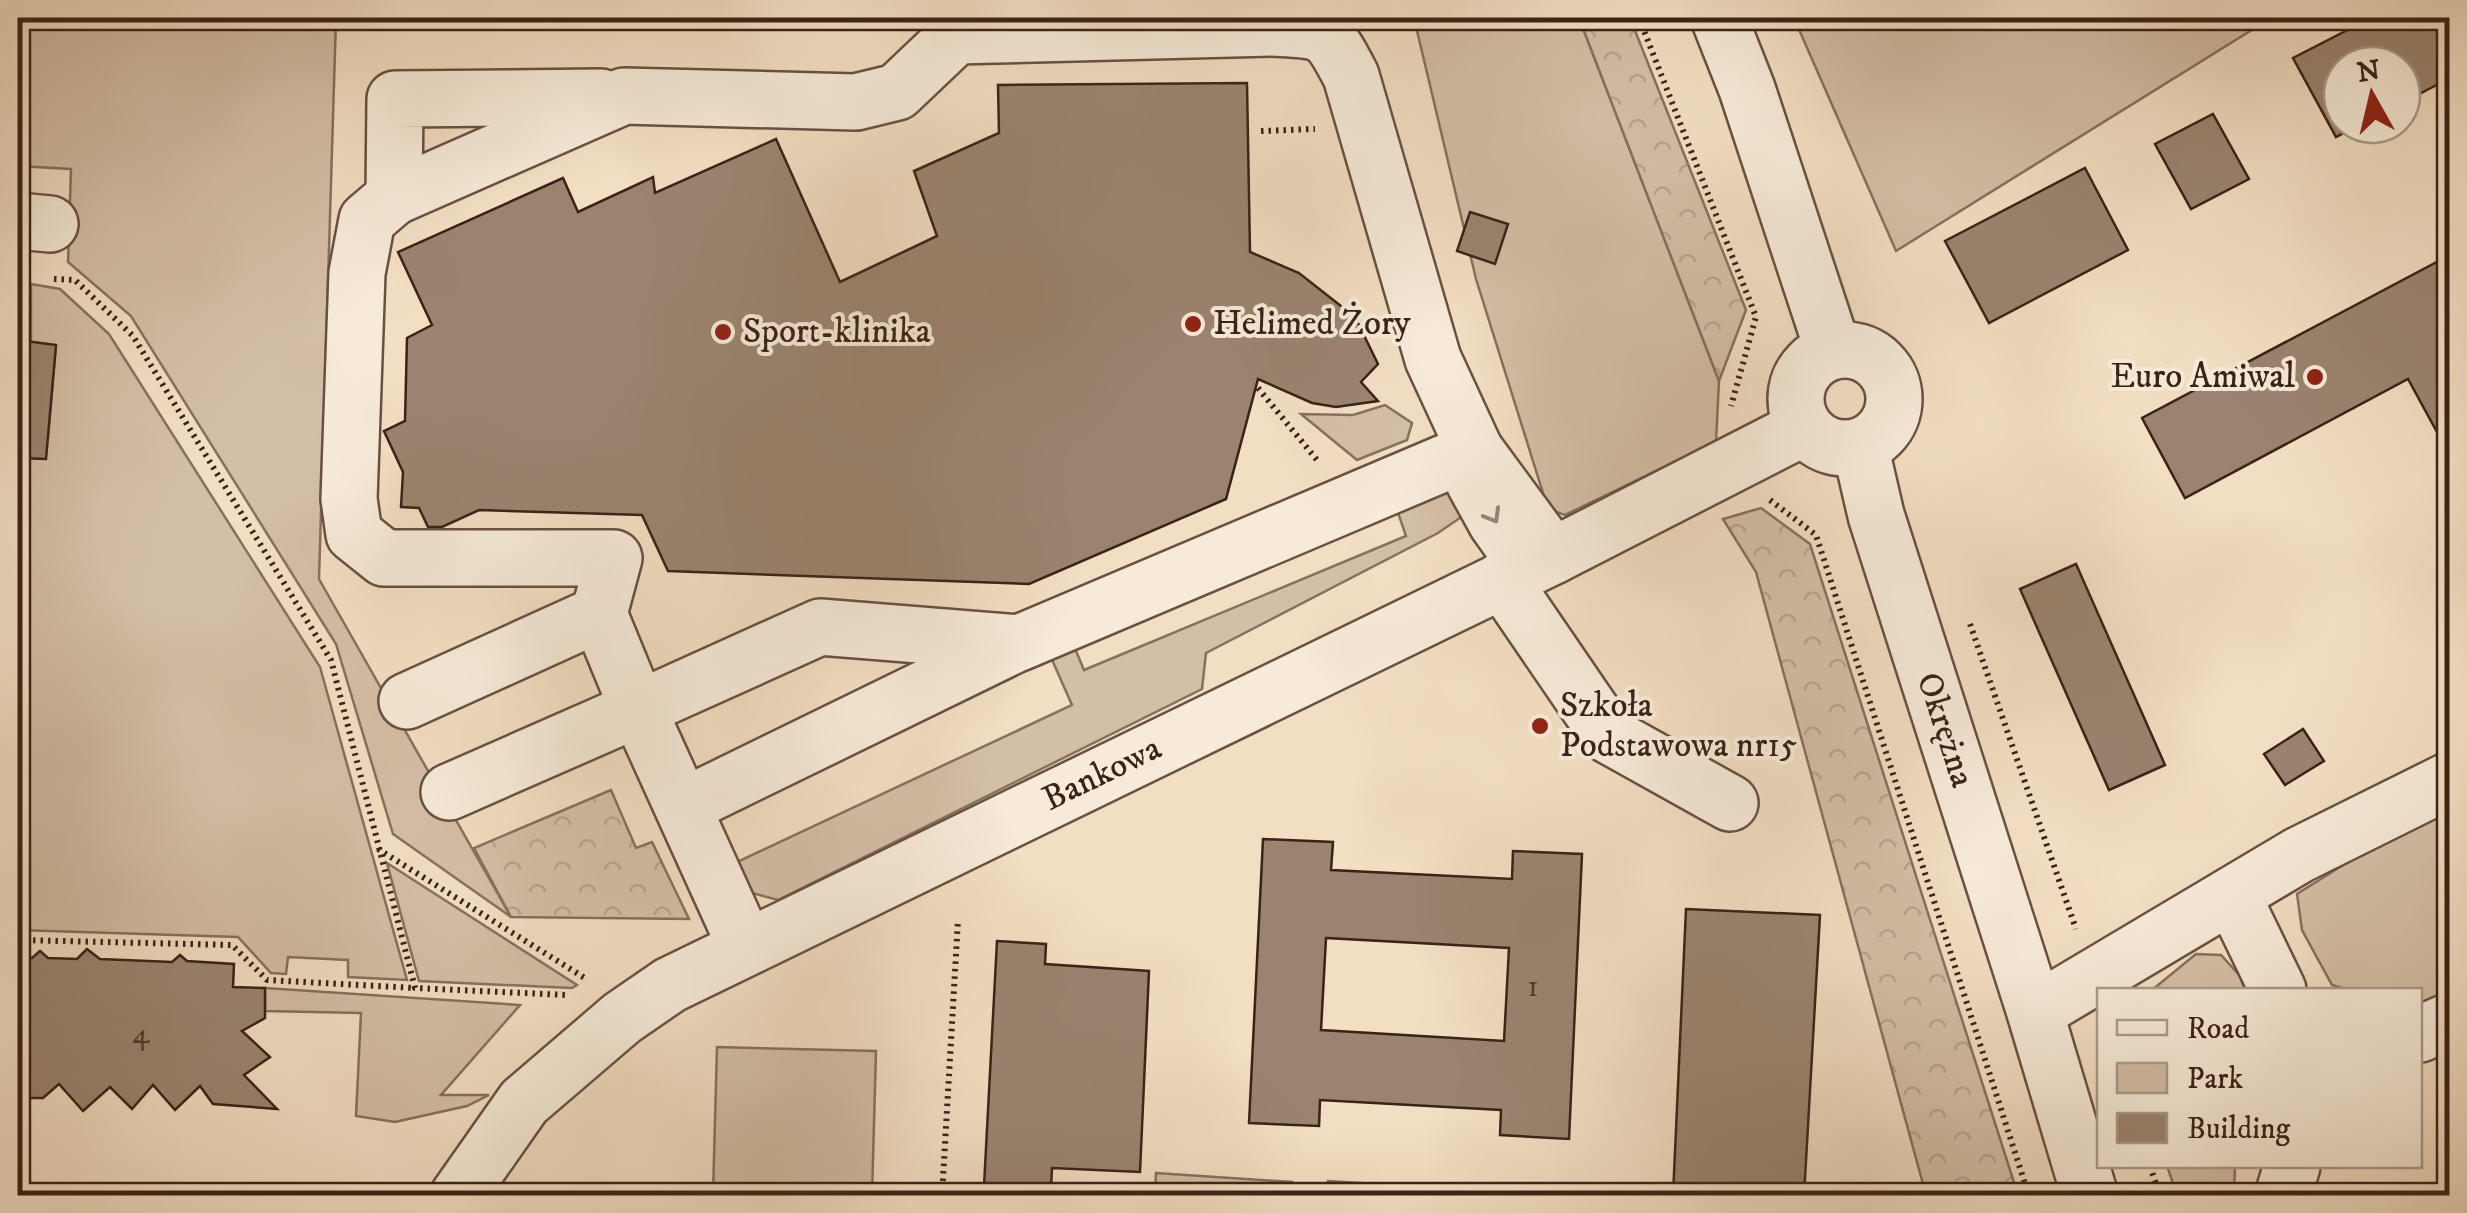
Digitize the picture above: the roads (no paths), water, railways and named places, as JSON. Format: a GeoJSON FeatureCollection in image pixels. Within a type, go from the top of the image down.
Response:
{"type":"FeatureCollection","features":[{"type":"Feature","properties":{"kind":"street"},"geometry":{"type":"LineString","coordinates":[[1720,18],[1857,341],[1858,351],[1880,363],[1893,385],[1893,410],[1882,433],[1885,440],[1829,447],[1804,428],[1794,398],[1806,367],[1857,341]]}},
{"type":"Feature","properties":{"kind":"street"},"geometry":{"type":"LineString","coordinates":[[394,197],[395,99],[624,96],[856,102],[897,92],[956,36],[1273,28],[1318,31],[1332,41],[1351,76],[1433,359],[1608,736],[1730,802]]}},
{"type":"Feature","properties":{"kind":"street"},"geometry":{"type":"LineString","coordinates":[[624,96],[394,197],[367,220],[357,273],[349,499],[354,534],[384,558],[614,558],[599,614],[746,948]]}},
{"type":"Feature","properties":{"kind":"street","name":"Bankowa"},"geometry":{"type":"LineString","coordinates":[[458,1196],[524,1102],[622,1018],[660,992],[1528,568],[1804,428]]}},
{"type":"Feature","properties":{"kind":"street","name":"Okrężna"},"geometry":{"type":"LineString","coordinates":[[1885,440],[1876,514],[2090,1196]]}},
{"type":"Feature","properties":{"kind":"street"},"geometry":{"type":"LineString","coordinates":[[684,806],[1019,643],[1476,450]]}},
{"type":"Feature","properties":{"kind":"street"},"geometry":{"type":"LineString","coordinates":[[407,701],[599,614]]}},
{"type":"Feature","properties":{"kind":"street"},"geometry":{"type":"LineString","coordinates":[[449,792],[820,627],[1019,643]]}},
{"type":"Feature","properties":{"kind":"street"},"geometry":{"type":"LineString","coordinates":[[2035,1012],[2299,855],[2450,780]]}},
{"type":"Feature","properties":{"kind":"street"},"geometry":{"type":"LineString","coordinates":[[2232,895],[2277,988]]}},
{"type":"Feature","properties":{"kind":"street"},"geometry":{"type":"LineString","coordinates":[[2422,1033],[2450,1022]]}},
{"type":"Feature","properties":{"kind":"street"},"geometry":{"type":"LineString","coordinates":[[2287,1196],[2285,1189],[2291,1168]]}},
{"type":"Feature","properties":{"kind":"place","name":"Helimed Żory"},"geometry":{"type":"Point","coordinates":[1193,324]}},
{"type":"Feature","properties":{"kind":"place","name":"Sport-klinika"},"geometry":{"type":"Point","coordinates":[723,332]}},
{"type":"Feature","properties":{"kind":"place","name":"Euro Amiwal"},"geometry":{"type":"Point","coordinates":[2315,377]}},
{"type":"Feature","properties":{"kind":"place","name":"Szkoła Podstawowa nr15"},"geometry":{"type":"Point","coordinates":[1540,726]}}]}
